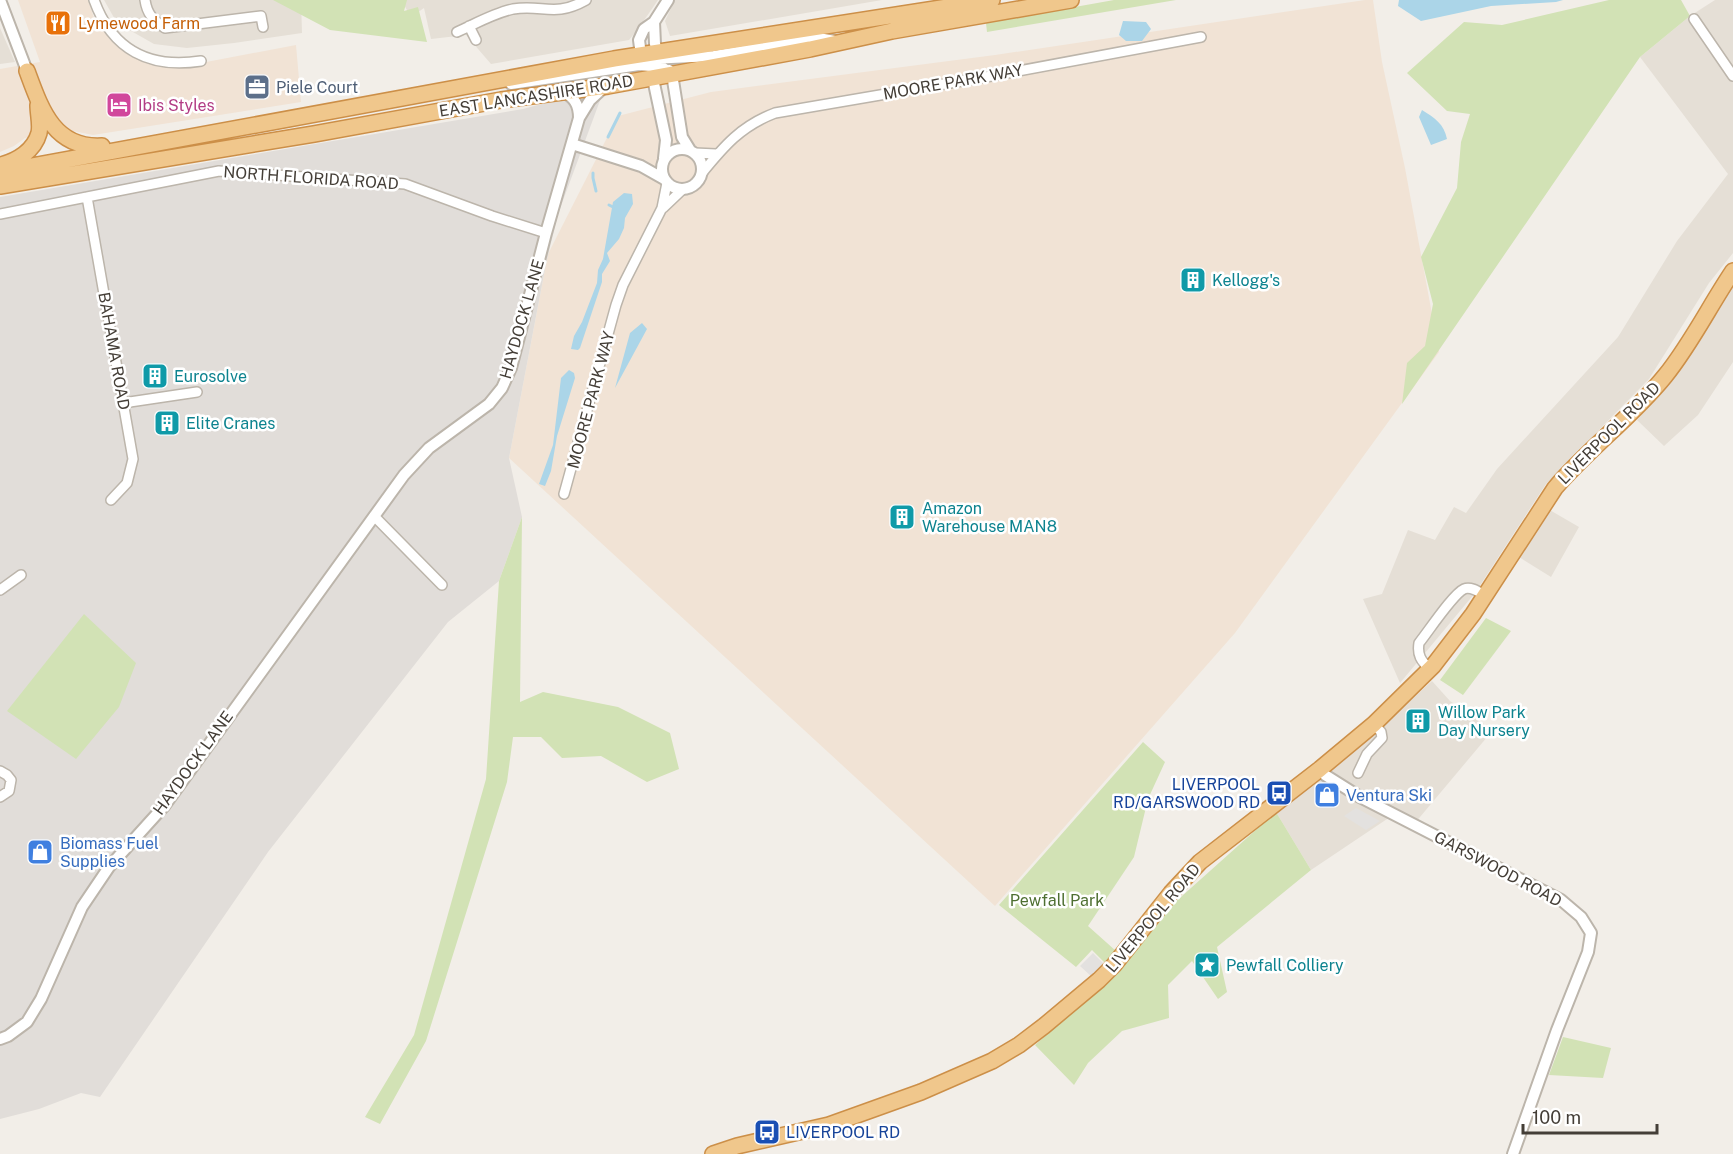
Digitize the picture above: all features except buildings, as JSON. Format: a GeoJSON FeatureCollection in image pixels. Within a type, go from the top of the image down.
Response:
{"type":"FeatureCollection","features":[{"type":"Feature","properties":{"kind":"highway","name":"EAST LANCASHIRE ROAD"},"geometry":{"type":"LineString","coordinates":[[0,186],[562,91],[608,86],[648,66],[660,56],[992,0]]}},
{"type":"Feature","properties":{"kind":"highway","name":"EAST LANCASHIRE ROAD"},"geometry":{"type":"LineString","coordinates":[[0,172],[436,92],[648,66],[672,74],[1071,0]]}},
{"type":"Feature","properties":{"kind":"highway"},"geometry":{"type":"LineString","coordinates":[[27,71],[38,102],[52,125],[63,137],[76,144],[93,147],[144,144]]}},
{"type":"Feature","properties":{"kind":"highway"},"geometry":{"type":"LineString","coordinates":[[0,165],[16,161],[32,147],[39,133],[38,102]]}},
{"type":"Feature","properties":{"kind":"highway","name":"LIVERPOOL ROAD"},"geometry":{"type":"LineString","coordinates":[[713,1154],[737,1146],[821,1127],[921,1092],[1005,1054],[1044,1026],[1099,980],[1130,947],[1171,893],[1200,862],[1374,724],[1430,669],[1486,596],[1555,488],[1643,401],[1665,376],[1679,358],[1733,271]]}},
{"type":"Feature","properties":{"kind":"street"},"geometry":{"type":"LineString","coordinates":[[0,0],[27,71]]}},
{"type":"Feature","properties":{"kind":"street"},"geometry":{"type":"LineString","coordinates":[[94,0],[113,35],[134,51],[164,63],[201,61]]}},
{"type":"Feature","properties":{"kind":"street"},"geometry":{"type":"LineString","coordinates":[[145,0],[146,11],[165,28],[261,16],[263,27]]}},
{"type":"Feature","properties":{"kind":"street"},"geometry":{"type":"LineString","coordinates":[[457,32],[515,9],[562,10],[586,0]]}},
{"type":"Feature","properties":{"kind":"street"},"geometry":{"type":"LineString","coordinates":[[665,181],[663,161],[666,140],[648,66],[639,40],[644,29],[654,22],[668,0]]}},
{"type":"Feature","properties":{"kind":"street"},"geometry":{"type":"LineString","coordinates":[[1694,19],[1733,76]]}},
{"type":"Feature","properties":{"kind":"street"},"geometry":{"type":"LineString","coordinates":[[572,144],[641,166],[677,189],[683,189],[697,182],[702,173],[701,162],[682,137],[672,74],[660,56],[654,36],[654,22]]}},
{"type":"Feature","properties":{"kind":"street"},"geometry":{"type":"LineString","coordinates":[[469,26],[476,40]]}},
{"type":"Feature","properties":{"kind":"street","name":"MOORE PARK WAY"},"geometry":{"type":"LineString","coordinates":[[702,173],[716,154],[751,124],[775,113],[1201,37]]}},
{"type":"Feature","properties":{"kind":"street"},"geometry":{"type":"LineString","coordinates":[[660,56],[714,56],[818,38],[838,42]]}},
{"type":"Feature","properties":{"kind":"street","name":"HAYDOCK LANE"},"geometry":{"type":"LineString","coordinates":[[0,1039],[27,1022],[41,999],[82,907],[109,867],[165,805],[404,475],[429,448],[489,404],[502,388],[511,368],[579,118],[594,95],[608,86]]}},
{"type":"Feature","properties":{"kind":"street"},"geometry":{"type":"LineString","coordinates":[[562,91],[575,101],[579,118]]}},
{"type":"Feature","properties":{"kind":"street"},"geometry":{"type":"LineString","coordinates":[[641,166],[663,161],[673,150],[679,148],[716,154]]}},
{"type":"Feature","properties":{"kind":"street","name":"NORTH FLORIDA ROAD"},"geometry":{"type":"LineString","coordinates":[[0,214],[219,171],[405,184],[546,233]]}},
{"type":"Feature","properties":{"kind":"street","name":"MOORE PARK WAY"},"geometry":{"type":"LineString","coordinates":[[663,208],[665,181]]}},
{"type":"Feature","properties":{"kind":"street","name":"MOORE PARK WAY"},"geometry":{"type":"LineString","coordinates":[[564,494],[616,305],[638,255],[663,208],[683,189]]}},
{"type":"Feature","properties":{"kind":"street","name":"BAHAMA ROAD"},"geometry":{"type":"LineString","coordinates":[[87,196],[133,459],[127,483],[111,500]]}},
{"type":"Feature","properties":{"kind":"street"},"geometry":{"type":"LineString","coordinates":[[123,403],[197,392]]}},
{"type":"Feature","properties":{"kind":"street"},"geometry":{"type":"LineString","coordinates":[[374,516],[442,585]]}},
{"type":"Feature","properties":{"kind":"street"},"geometry":{"type":"LineString","coordinates":[[0,590],[21,575]]}},
{"type":"Feature","properties":{"kind":"street"},"geometry":{"type":"LineString","coordinates":[[1430,669],[1417,652],[1419,643],[1457,594],[1466,588],[1486,596]]}},
{"type":"Feature","properties":{"kind":"street"},"geometry":{"type":"LineString","coordinates":[[1371,771],[1360,770],[1367,754],[1382,738],[1381,732],[1374,724]]}},
{"type":"Feature","properties":{"kind":"street","name":"GARSWOOD ROAD"},"geometry":{"type":"LineString","coordinates":[[1320,769],[1325,775],[1360,797],[1561,900],[1581,917],[1591,933],[1588,952],[1557,1030],[1514,1154]]}},
{"type":"Feature","properties":{"kind":"street"},"geometry":{"type":"LineString","coordinates":[[0,771],[11,780],[9,791],[0,797]]}},
{"type":"Feature","properties":{"kind":"shaded area"},"geometry":{"type":"Polygon","coordinates":[[[18,0],[88,0],[95,21],[131,57],[180,67],[296,45],[301,102],[93,135],[68,130],[25,138],[0,152],[0,69],[40,62],[18,0]]]}},
{"type":"Feature","properties":{"kind":"shaded area"},"geometry":{"type":"Polygon","coordinates":[[[104,0],[301,0],[302,33],[187,48],[154,44],[117,23],[104,0]]]}},
{"type":"Feature","properties":{"kind":"shaded area"},"geometry":{"type":"Polygon","coordinates":[[[405,0],[658,0],[629,40],[491,64],[466,35],[431,39],[424,8],[411,17],[404,5],[405,0]]]}},
{"type":"Feature","properties":{"kind":"shaded area"},"geometry":{"type":"Polygon","coordinates":[[[675,0],[882,0],[670,36],[665,21],[675,0]]]}},
{"type":"Feature","properties":{"kind":"shaded area"},"geometry":{"type":"Polygon","coordinates":[[[1373,0],[1382,62],[1405,168],[1439,352],[1235,633],[995,906],[509,458],[548,254],[618,116],[711,92],[995,55],[1373,0]]]}},
{"type":"Feature","properties":{"kind":"shaded area"},"geometry":{"type":"Polygon","coordinates":[[[1715,0],[1733,0],[1733,253],[1709,283],[1649,379],[1546,484],[1475,593],[1400,683],[1363,599],[1382,594],[1408,530],[1435,540],[1454,507],[1466,513],[1497,469],[1618,337],[1677,241],[1728,174],[1640,57],[1690,16],[1715,0]]]}},
{"type":"Feature","properties":{"kind":"shaded area"},"geometry":{"type":"Polygon","coordinates":[[[0,28],[15,62],[0,64],[0,28]]]}},
{"type":"Feature","properties":{"kind":"shaded area"},"geometry":{"type":"Polygon","coordinates":[[[605,87],[558,214],[546,264],[509,458],[522,517],[499,581],[448,622],[268,852],[100,1097],[81,1093],[39,1109],[0,1119],[0,197],[523,109],[605,87]]]}},
{"type":"Feature","properties":{"kind":"shaded area"},"geometry":{"type":"Polygon","coordinates":[[[1733,282],[1733,362],[1698,415],[1664,446],[1637,420],[1678,372],[1733,282]]]}},
{"type":"Feature","properties":{"kind":"shaded area"},"geometry":{"type":"Polygon","coordinates":[[[1548,509],[1579,527],[1551,577],[1519,557],[1548,509]]]}},
{"type":"Feature","properties":{"kind":"shaded area"},"geometry":{"type":"Polygon","coordinates":[[[1432,681],[1450,701],[1493,730],[1415,823],[1396,813],[1311,870],[1276,812],[1371,737],[1432,681]]]}},
{"type":"Feature","properties":{"kind":"shaded area"},"geometry":{"type":"Polygon","coordinates":[[[1356,808],[1380,821],[1366,830],[1344,816],[1356,808]]]}},
{"type":"Feature","properties":{"kind":"shaded area"},"geometry":{"type":"Polygon","coordinates":[[[1093,953],[1104,964],[1092,977],[1080,966],[1093,953]]]}},
{"type":"Feature","properties":{"kind":"green space"},"geometry":{"type":"Polygon","coordinates":[[[273,0],[407,0],[404,11],[418,7],[427,42],[330,30],[273,0]]]}},
{"type":"Feature","properties":{"kind":"green space"},"geometry":{"type":"Polygon","coordinates":[[[1114,0],[1176,0],[987,32],[986,23],[1114,0]]]}},
{"type":"Feature","properties":{"kind":"green space"},"geometry":{"type":"Polygon","coordinates":[[[1609,0],[1681,0],[1690,16],[1640,57],[1402,404],[1407,363],[1425,346],[1433,304],[1421,257],[1457,188],[1461,142],[1470,114],[1447,111],[1407,73],[1464,22],[1502,25],[1609,0]]]}},
{"type":"Feature","properties":{"kind":"green space"},"geometry":{"type":"Polygon","coordinates":[[[522,517],[520,702],[543,692],[618,707],[670,733],[679,769],[647,782],[601,756],[562,758],[541,737],[513,737],[507,782],[426,1041],[380,1124],[365,1117],[414,1035],[486,779],[499,581],[522,517]]]}},
{"type":"Feature","properties":{"kind":"green space"},"geometry":{"type":"Polygon","coordinates":[[[84,614],[136,663],[119,707],[76,759],[7,711],[84,614]]]}},
{"type":"Feature","properties":{"kind":"green space"},"geometry":{"type":"Polygon","coordinates":[[[1486,618],[1511,631],[1463,695],[1440,680],[1486,618]]]}},
{"type":"Feature","properties":{"kind":"green space","name":"Pewfall Park"},"geometry":{"type":"Polygon","coordinates":[[[1143,742],[1165,762],[1148,799],[1134,857],[1088,926],[1116,951],[1105,963],[1092,950],[1076,967],[999,905],[1143,742]]]}},
{"type":"Feature","properties":{"kind":"green space"},"geometry":{"type":"Polygon","coordinates":[[[1276,812],[1311,870],[1217,947],[1227,992],[1218,999],[1192,961],[1168,985],[1169,1018],[1122,1031],[1088,1063],[1074,1085],[1035,1045],[1121,969],[1163,913],[1276,812]]]}},
{"type":"Feature","properties":{"kind":"green space"},"geometry":{"type":"Polygon","coordinates":[[[1563,1037],[1611,1048],[1603,1078],[1549,1075],[1563,1037]]]}},
{"type":"Feature","properties":{"kind":"water"},"geometry":{"type":"Polygon","coordinates":[[[1399,0],[1563,0],[1491,6],[1421,21],[1398,6],[1399,0]]]}},
{"type":"Feature","properties":{"kind":"water"},"geometry":{"type":"Polygon","coordinates":[[[1123,21],[1146,22],[1151,29],[1142,41],[1126,41],[1119,35],[1123,21]]]}},
{"type":"Feature","properties":{"kind":"water"},"geometry":{"type":"Polygon","coordinates":[[[1422,110],[1438,122],[1444,129],[1447,139],[1431,145],[1419,117],[1422,110]]]}},
{"type":"Feature","properties":{"kind":"water"},"geometry":{"type":"Polygon","coordinates":[[[624,193],[632,194],[633,204],[625,218],[619,239],[607,253],[610,261],[602,274],[602,282],[580,348],[571,349],[574,336],[597,283],[613,202],[624,193]]]}},
{"type":"Feature","properties":{"kind":"water"},"geometry":{"type":"Polygon","coordinates":[[[642,323],[647,329],[615,388],[630,333],[642,323]]]}},
{"type":"Feature","properties":{"kind":"water"},"geometry":{"type":"Polygon","coordinates":[[[569,370],[574,373],[575,378],[557,436],[551,471],[545,486],[539,484],[553,445],[561,378],[569,370]]]}},
{"type":"Feature","properties":{"kind":"waterway"},"geometry":{"type":"LineString","coordinates":[[608,137],[620,113]]}},
{"type":"Feature","properties":{"kind":"waterway"},"geometry":{"type":"LineString","coordinates":[[593,173],[596,191]]}},
{"type":"Feature","properties":{"kind":"waterway"},"geometry":{"type":"LineString","coordinates":[[609,205],[613,207]]}},
{"type":"Feature","properties":{"kind":"place","name":"Lymewood Farm"},"geometry":{"type":"Point","coordinates":[58,23]}},
{"type":"Feature","properties":{"kind":"place","name":"Piele Court"},"geometry":{"type":"Point","coordinates":[257,87]}},
{"type":"Feature","properties":{"kind":"place","name":"Ibis Styles"},"geometry":{"type":"Point","coordinates":[119,105]}},
{"type":"Feature","properties":{"kind":"place","name":"Kellogg's"},"geometry":{"type":"Point","coordinates":[1193,280]}},
{"type":"Feature","properties":{"kind":"place","name":"Eurosolve"},"geometry":{"type":"Point","coordinates":[155,376]}},
{"type":"Feature","properties":{"kind":"place","name":"Elite Cranes"},"geometry":{"type":"Point","coordinates":[167,423]}},
{"type":"Feature","properties":{"kind":"place","name":"Amazon Warehouse MAN8"},"geometry":{"type":"Point","coordinates":[902,517]}},
{"type":"Feature","properties":{"kind":"place","name":"Willow Park Day Nursery"},"geometry":{"type":"Point","coordinates":[1418,721]}},
{"type":"Feature","properties":{"kind":"place","name":"LIVERPOOL RD/GARSWOOD RD"},"geometry":{"type":"Point","coordinates":[1279,793]}},
{"type":"Feature","properties":{"kind":"place","name":"Ventura Ski"},"geometry":{"type":"Point","coordinates":[1327,795]}},
{"type":"Feature","properties":{"kind":"place","name":"Biomass Fuel Supplies"},"geometry":{"type":"Point","coordinates":[40,852]}},
{"type":"Feature","properties":{"kind":"place","name":"Pewfall Colliery"},"geometry":{"type":"Point","coordinates":[1207,965]}},
{"type":"Feature","properties":{"kind":"place","name":"LIVERPOOL RD"},"geometry":{"type":"Point","coordinates":[767,1132]}}]}
